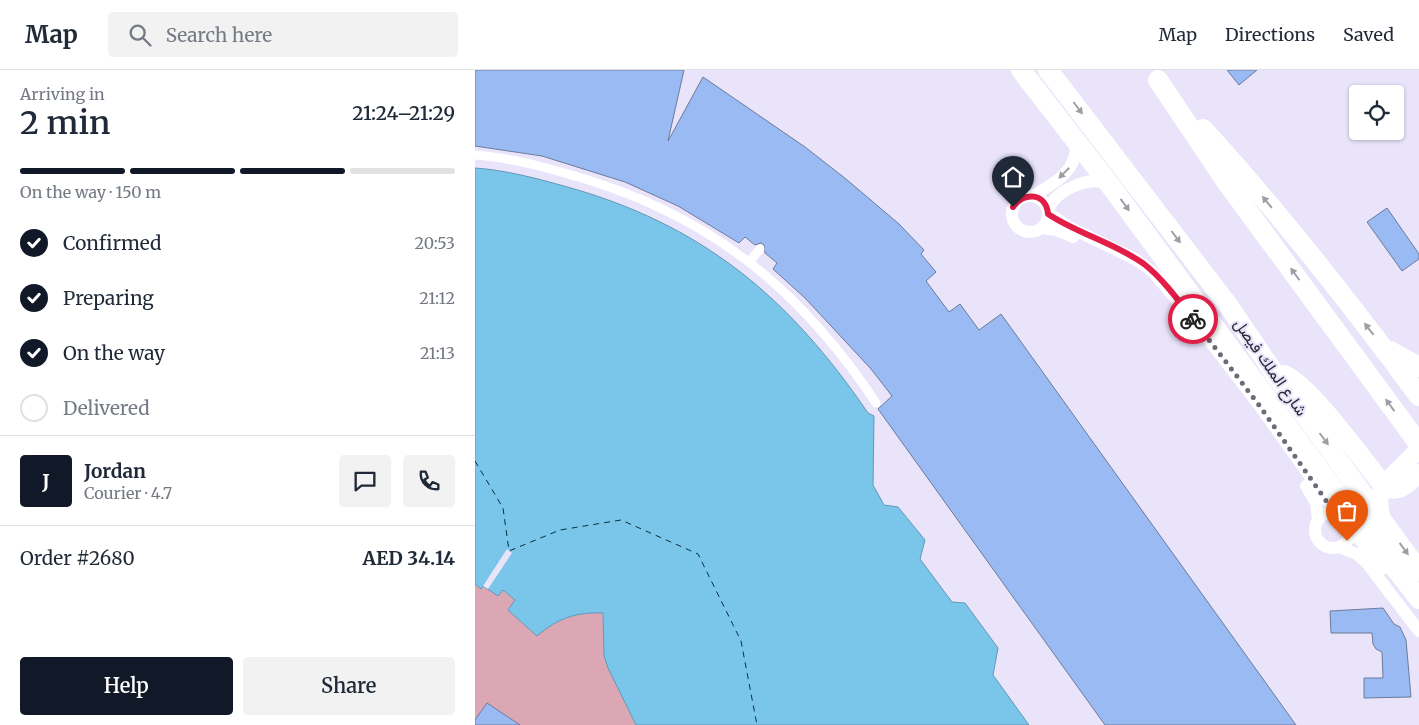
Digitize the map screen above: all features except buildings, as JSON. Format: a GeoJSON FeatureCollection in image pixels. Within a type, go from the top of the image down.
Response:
{"type":"FeatureCollection","features":[{"type":"Feature","properties":{"kind":"highway"},"geometry":{"type":"LineString","coordinates":[[1021,70],[1110,184],[1321,472],[1419,599]]}},
{"type":"Feature","properties":{"kind":"highway","name":"شارع الملك فيصل"},"geometry":{"type":"LineString","coordinates":[[1047,70],[1228,305],[1272,370],[1419,570]]}},
{"type":"Feature","properties":{"kind":"highway"},"geometry":{"type":"LineString","coordinates":[[1154,75],[1240,169],[1419,396]]}},
{"type":"Feature","properties":{"kind":"highway"},"geometry":{"type":"LineString","coordinates":[[1154,75],[1225,180],[1419,444]]}},
{"type":"Feature","properties":{"kind":"highway"},"geometry":{"type":"LineString","coordinates":[[1383,348],[1419,367]]}},
{"type":"Feature","properties":{"kind":"highway"},"geometry":{"type":"LineString","coordinates":[[1272,370],[1289,377],[1310,395],[1383,485]]}},
{"type":"Feature","properties":{"kind":"main road"},"geometry":{"type":"LineString","coordinates":[[1381,518],[1380,493],[1383,485],[1419,449]]}},
{"type":"Feature","properties":{"kind":"main road"},"geometry":{"type":"LineString","coordinates":[[1383,485],[1399,490],[1419,473]]}},
{"type":"Feature","properties":{"kind":"street"},"geometry":{"type":"LineString","coordinates":[[1075,138],[1075,159],[1067,171],[1051,185],[1032,196],[1023,197],[1017,201],[1012,211],[1013,219],[1018,227],[1027,232],[1037,231],[1042,228],[1055,198],[1079,184],[1093,181],[1110,184]]}},
{"type":"Feature","properties":{"kind":"street"},"geometry":{"type":"LineString","coordinates":[[475,155],[538,166],[593,181],[646,200],[700,228],[750,261],[783,290],[825,333],[853,368],[877,403]]}},
{"type":"Feature","properties":{"kind":"street"},"geometry":{"type":"LineString","coordinates":[[1032,196],[1042,200],[1048,212],[1069,227],[1135,259],[1153,272],[1200,328],[1259,405],[1336,513],[1348,521],[1350,531],[1347,541],[1339,547]]}},
{"type":"Feature","properties":{"kind":"street"},"geometry":{"type":"LineString","coordinates":[[1042,228],[1063,232],[1122,260],[1141,271],[1156,286],[1182,316],[1241,394],[1310,493],[1317,509],[1318,520],[1315,529],[1317,539],[1324,546],[1339,547],[1351,551],[1367,563],[1419,630]]}},
{"type":"Feature","properties":{"kind":"street"},"geometry":{"type":"LineString","coordinates":[[750,261],[760,249]]}},
{"type":"Feature","properties":{"kind":"street"},"geometry":{"type":"LineString","coordinates":[[1318,520],[1326,514],[1336,513]]}},
{"type":"Feature","properties":{"kind":"street"},"geometry":{"type":"LineString","coordinates":[[1350,531],[1361,541],[1419,619]]}},
{"type":"Feature","properties":{"kind":"shaded area"},"geometry":{"type":"Polygon","coordinates":[[[475,584],[481,588],[483,586],[502,590],[515,600],[508,610],[537,636],[552,625],[568,617],[603,613],[604,656],[636,725],[475,725],[475,584]]]}},
{"type":"Feature","properties":{"kind":"water"},"geometry":{"type":"Polygon","coordinates":[[[475,168],[509,172],[564,186],[613,202],[659,221],[700,244],[738,270],[773,300],[807,334],[868,413],[874,416],[873,485],[884,505],[898,507],[925,540],[920,559],[952,602],[965,603],[998,648],[993,675],[1029,725],[636,725],[604,656],[603,613],[568,617],[552,625],[537,636],[508,610],[515,600],[503,590],[498,596],[483,586],[481,589],[475,584],[475,168]]]}},
{"type":"Feature","properties":{"kind":"pier"},"geometry":{"type":"Polygon","coordinates":[[[507,549],[512,553],[488,589],[483,586],[507,549]]]}},
{"type":"Feature","properties":{"kind":"ferry route"},"geometry":{"type":"LineString","coordinates":[[475,461],[503,508],[509,551],[560,530],[621,520],[698,554],[741,641],[757,725]]}},
{"type":"Feature","properties":{"kind":"way so far"},"geometry":{"type":"LineString","coordinates":[[1193,319],[1259,405],[1327,502],[1336,513],[1341,514],[1348,521],[1350,531],[1347,541]]}},
{"type":"Feature","properties":{"kind":"route"},"geometry":{"type":"LineString","coordinates":[[1013,207],[1023,197],[1032,196],[1042,200],[1046,205],[1048,214],[1069,227],[1145,265],[1193,319]]}}]}
